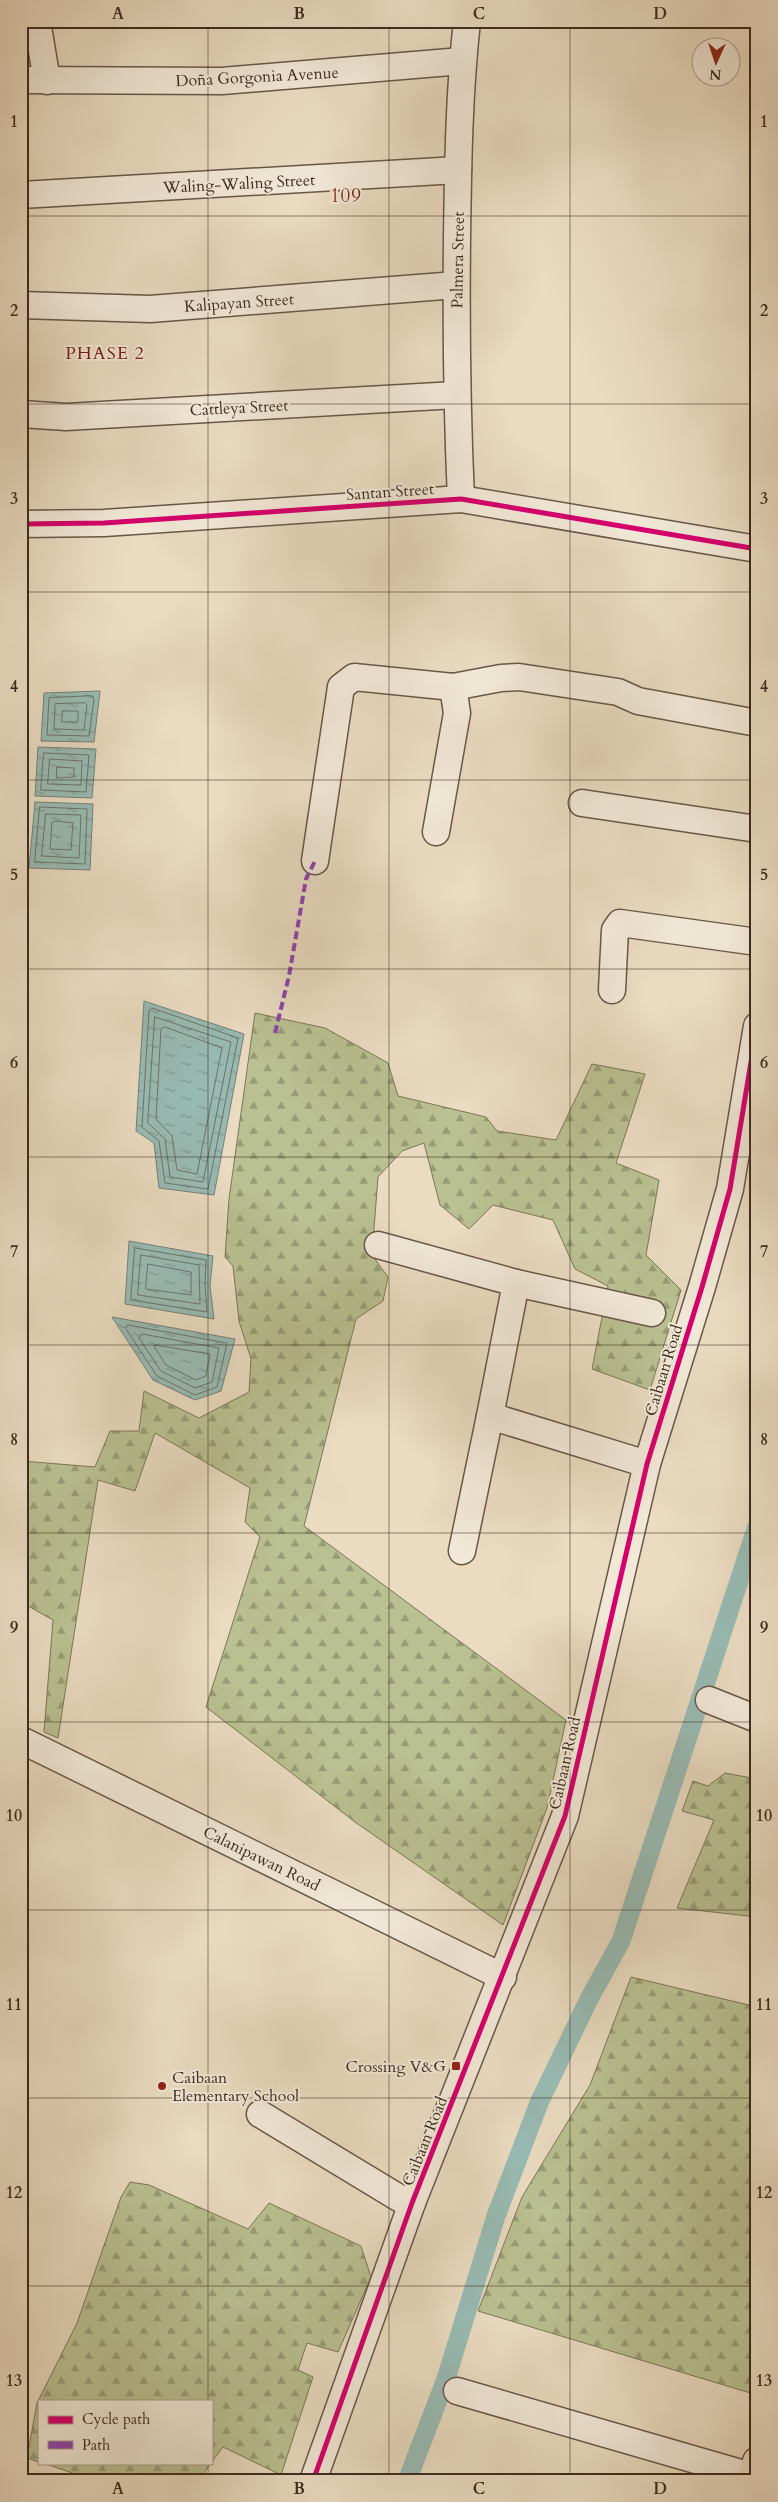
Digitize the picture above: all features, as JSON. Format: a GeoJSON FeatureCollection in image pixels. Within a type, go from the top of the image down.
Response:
{"type":"FeatureCollection","features":[{"type":"Feature","properties":{"kind":"street"},"geometry":{"type":"LineString","coordinates":[[34,80],[37,21]]}},
{"type":"Feature","properties":{"kind":"street","name":"Palmera Street"},"geometry":{"type":"LineString","coordinates":[[461,499],[456,395],[456,286],[462,61],[467,21]]}},
{"type":"Feature","properties":{"kind":"street","name":"Doña Gorgonia Avenue"},"geometry":{"type":"LineString","coordinates":[[34,80],[222,81],[462,61]]}},
{"type":"Feature","properties":{"kind":"street","name":"Waling-Waling Street"},"geometry":{"type":"LineString","coordinates":[[21,195],[458,170]]}},
{"type":"Feature","properties":{"kind":"street","name":"Kalipayan Street"},"geometry":{"type":"LineString","coordinates":[[21,305],[150,309],[456,286]]}},
{"type":"Feature","properties":{"kind":"street","name":"Cattleya Street"},"geometry":{"type":"LineString","coordinates":[[21,414],[66,416],[456,395]]}},
{"type":"Feature","properties":{"kind":"street","name":"Santan Street"},"geometry":{"type":"LineString","coordinates":[[21,524],[104,523],[461,499],[757,549]]}},
{"type":"Feature","properties":{"kind":"street"},"geometry":{"type":"LineString","coordinates":[[315,861],[341,687],[354,677],[453,687],[501,678],[519,677],[618,692],[638,700],[757,724]]}},
{"type":"Feature","properties":{"kind":"street"},"geometry":{"type":"LineString","coordinates":[[436,832],[457,713],[453,687]]}},
{"type":"Feature","properties":{"kind":"street"},"geometry":{"type":"LineString","coordinates":[[582,803],[757,829]]}},
{"type":"Feature","properties":{"kind":"street"},"geometry":{"type":"LineString","coordinates":[[612,990],[615,930],[620,923],[757,942]]}},
{"type":"Feature","properties":{"kind":"street","name":"Caibaan Road"},"geometry":{"type":"LineString","coordinates":[[313,2481],[412,2203],[503,1977],[565,1816],[647,1464],[730,1190],[757,1026]]}},
{"type":"Feature","properties":{"kind":"street"},"geometry":{"type":"LineString","coordinates":[[378,1246],[516,1283],[652,1314]]}},
{"type":"Feature","properties":{"kind":"street"},"geometry":{"type":"LineString","coordinates":[[462,1551],[516,1283]]}},
{"type":"Feature","properties":{"kind":"street"},"geometry":{"type":"LineString","coordinates":[[490,1416],[647,1464]]}},
{"type":"Feature","properties":{"kind":"street"},"geometry":{"type":"LineString","coordinates":[[709,1700],[757,1719]]}},
{"type":"Feature","properties":{"kind":"street","name":"Calanipawan Road"},"geometry":{"type":"LineString","coordinates":[[21,1740],[503,1977]]}},
{"type":"Feature","properties":{"kind":"street"},"geometry":{"type":"LineString","coordinates":[[260,2114],[412,2203]]}},
{"type":"Feature","properties":{"kind":"street"},"geometry":{"type":"LineString","coordinates":[[457,2390],[753,2473]]}},
{"type":"Feature","properties":{"kind":"green space"},"geometry":{"type":"Polygon","coordinates":[[[255,1013],[325,1028],[388,1063],[398,1096],[486,1117],[497,1131],[556,1140],[592,1064],[645,1074],[616,1163],[659,1180],[646,1255],[681,1290],[650,1390],[592,1369],[608,1286],[575,1269],[553,1220],[493,1205],[469,1229],[440,1205],[424,1143],[402,1151],[378,1177],[372,1255],[388,1277],[383,1301],[356,1319],[304,1526],[566,1720],[547,1808],[503,1925],[355,1822],[206,1707],[260,1537],[245,1522],[250,1488],[155,1433],[135,1491],[98,1480],[58,1738],[44,1732],[53,1620],[21,1602],[22,1461],[95,1467],[110,1431],[139,1431],[144,1391],[199,1418],[249,1392],[251,1359],[239,1321],[233,1266],[225,1257],[229,1199],[255,1013]]]}},
{"type":"Feature","properties":{"kind":"green space"},"geometry":{"type":"Polygon","coordinates":[[[725,1773],[757,1779],[757,1917],[677,1908],[714,1820],[682,1811],[693,1781],[708,1786],[725,1773]]]}},
{"type":"Feature","properties":{"kind":"green space"},"geometry":{"type":"Polygon","coordinates":[[[631,1977],[757,2007],[757,2395],[478,2311],[522,2197],[590,2085],[631,1977]]]}},
{"type":"Feature","properties":{"kind":"green space"},"geometry":{"type":"Polygon","coordinates":[[[130,2182],[149,2185],[248,2229],[269,2203],[361,2246],[371,2277],[338,2352],[307,2343],[298,2370],[313,2377],[281,2475],[223,2447],[212,2462],[212,2400],[38,2400],[77,2323],[121,2197],[130,2182]]]}},
{"type":"Feature","properties":{"kind":"green space"},"geometry":{"type":"Polygon","coordinates":[[[38,2401],[38,2462],[27,2458],[38,2401]]]}},
{"type":"Feature","properties":{"kind":"green space"},"geometry":{"type":"Polygon","coordinates":[[[46,2464],[210,2464],[198,2481],[96,2481],[46,2464]]]}},
{"type":"Feature","properties":{"kind":"water"},"geometry":{"type":"Polygon","coordinates":[[[100,691],[94,742],[41,741],[44,693],[100,691]]]}},
{"type":"Feature","properties":{"kind":"water"},"geometry":{"type":"Polygon","coordinates":[[[38,747],[96,749],[92,798],[35,796],[38,747]]]}},
{"type":"Feature","properties":{"kind":"water"},"geometry":{"type":"Polygon","coordinates":[[[35,802],[93,804],[90,870],[29,868],[35,802]]]}},
{"type":"Feature","properties":{"kind":"water"},"geometry":{"type":"Polygon","coordinates":[[[144,1001],[244,1034],[214,1195],[159,1188],[154,1143],[136,1131],[144,1001]]]}},
{"type":"Feature","properties":{"kind":"water"},"geometry":{"type":"Polygon","coordinates":[[[129,1241],[213,1256],[210,1286],[214,1319],[125,1304],[129,1241]]]}},
{"type":"Feature","properties":{"kind":"water"},"geometry":{"type":"Polygon","coordinates":[[[112,1317],[235,1339],[221,1391],[195,1400],[153,1380],[112,1317]]]}},
{"type":"Feature","properties":{"kind":"waterway"},"geometry":{"type":"LineString","coordinates":[[407,2481],[446,2379],[496,2216],[539,2103],[589,1999],[621,1941],[757,1526]]}},
{"type":"Feature","properties":{"kind":"marked path"},"geometry":{"type":"LineString","coordinates":[[275,1033],[289,976],[306,879],[315,861]]}},
{"type":"Feature","properties":{"kind":"cycle path"},"geometry":{"type":"LineString","coordinates":[[21,524],[104,523],[461,499],[757,549]]}},
{"type":"Feature","properties":{"kind":"cycle path"},"geometry":{"type":"LineString","coordinates":[[313,2481],[412,2203],[565,1816],[647,1464],[702,1287],[730,1189],[757,1026]]}},
{"type":"Feature","properties":{"kind":"place","name":"Crossing V&G"},"geometry":{"type":"Point","coordinates":[456,2066]}},
{"type":"Feature","properties":{"kind":"place","name":"Caibaan Elementary School"},"geometry":{"type":"Point","coordinates":[162,2086]}},
{"type":"Feature","properties":{"kind":"district","name":"109"},"geometry":{"type":"Point","coordinates":[346,195]}},
{"type":"Feature","properties":{"kind":"district","name":"PHASE 2"},"geometry":{"type":"Point","coordinates":[105,353]}}]}
